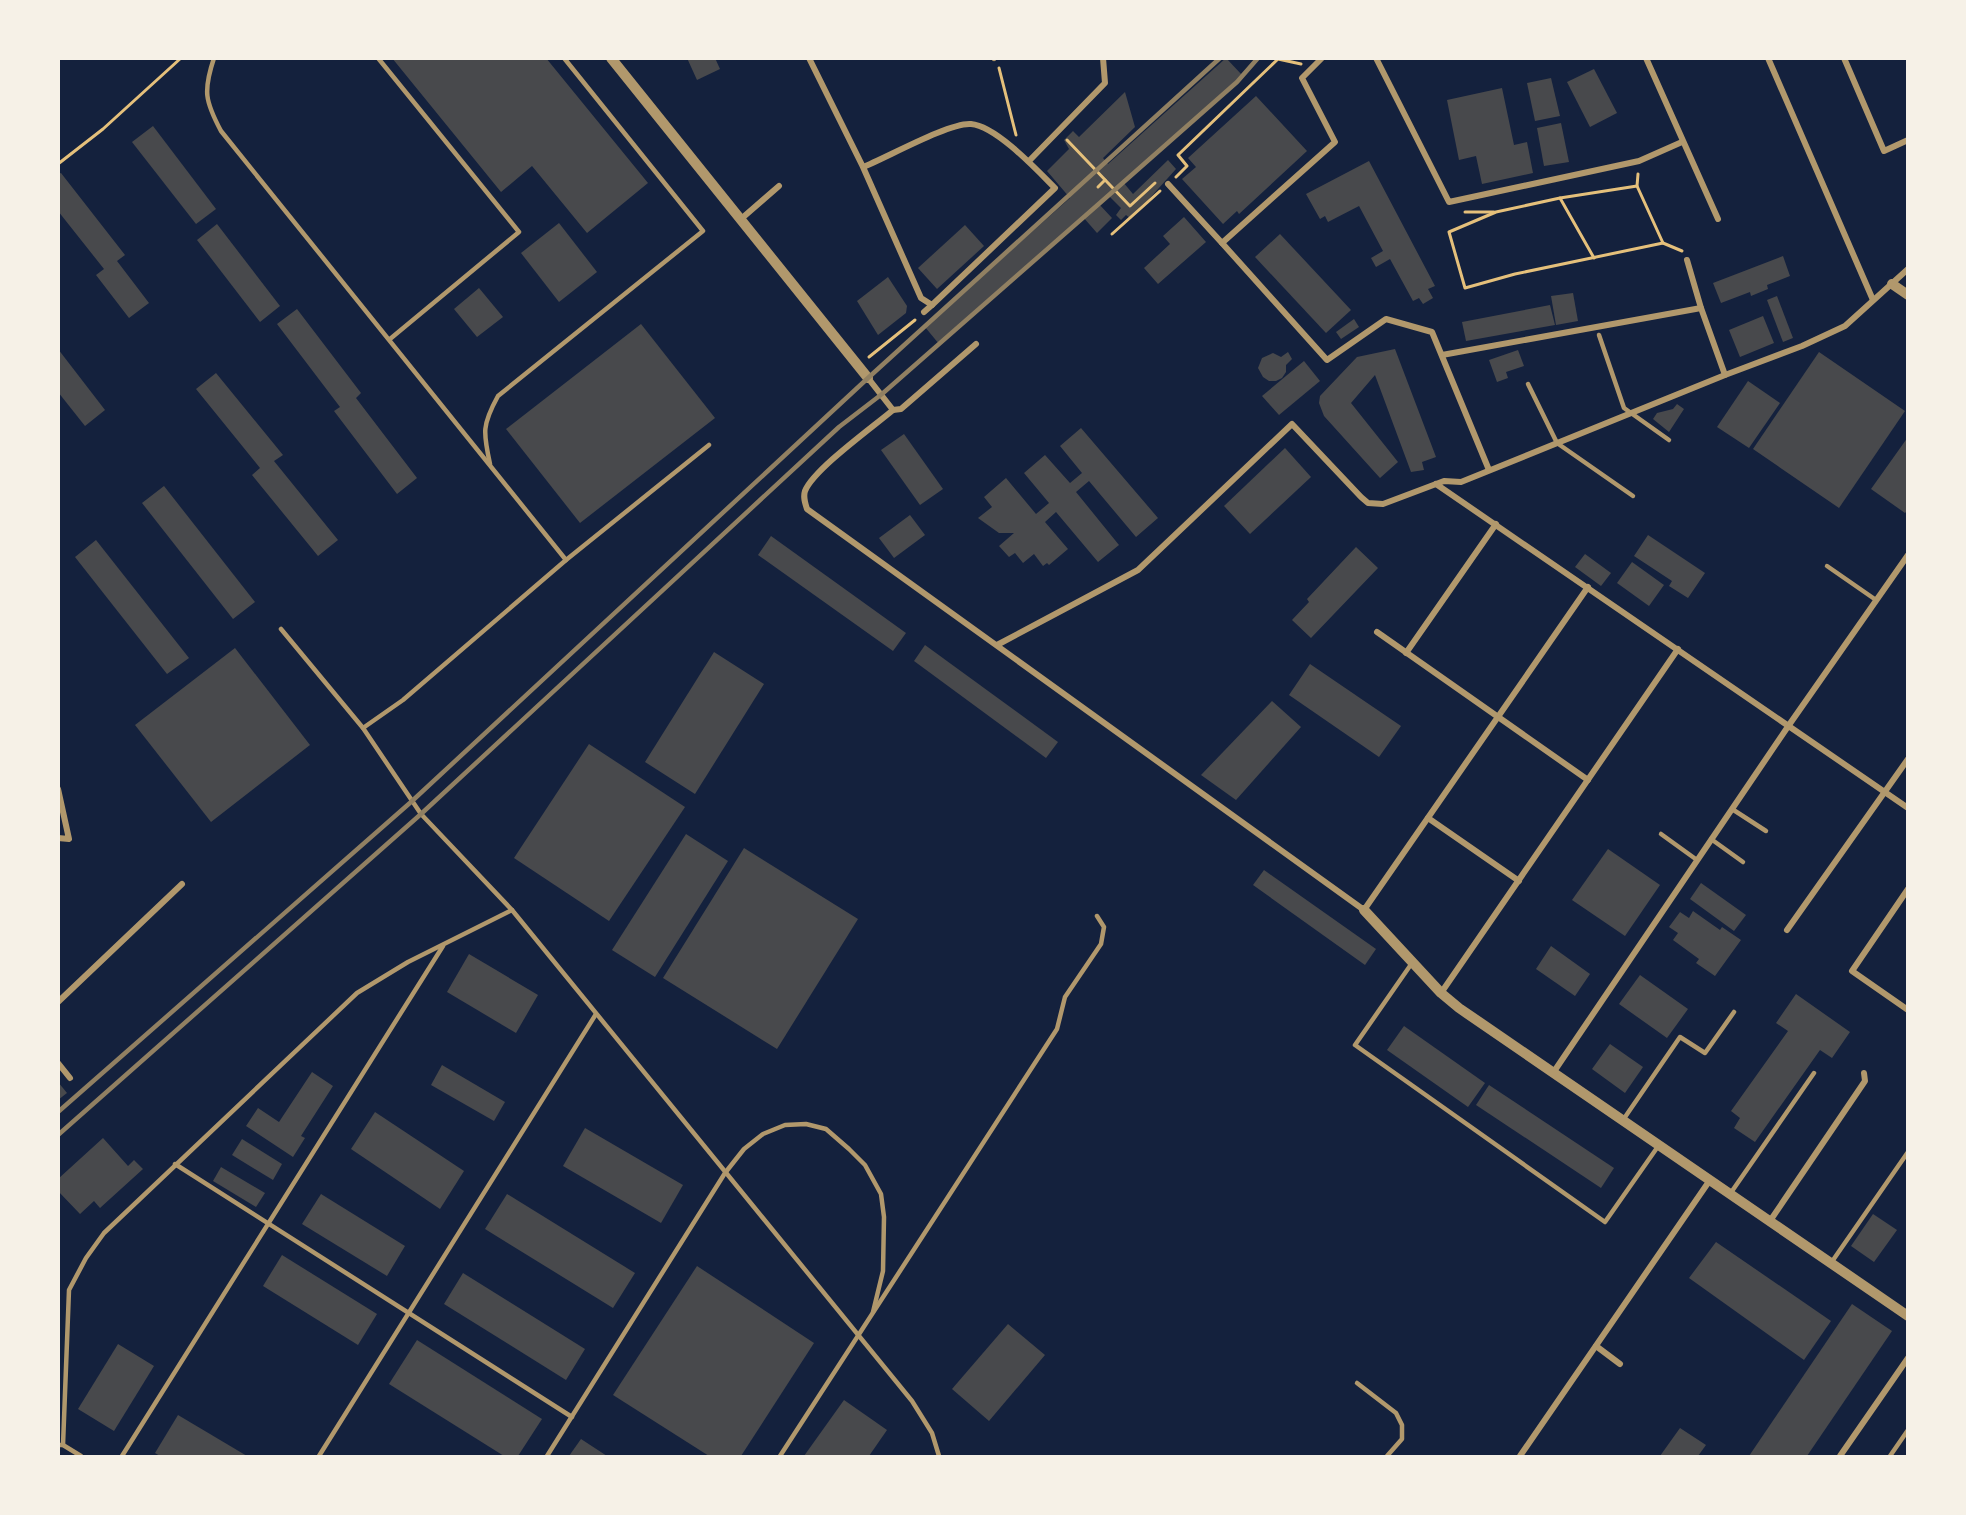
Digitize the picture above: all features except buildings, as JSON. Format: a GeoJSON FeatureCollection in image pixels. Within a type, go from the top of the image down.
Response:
{"type":"FeatureCollection","features":[{"type":"Feature","properties":{"kind":"street"},"geometry":{"type":"LineString","coordinates":[[611,58],[893,410]]}},
{"type":"Feature","properties":{"kind":"street"},"geometry":{"type":"LineString","coordinates":[[808,58],[863,167],[921,298],[932,305]]}},
{"type":"Feature","properties":{"kind":"street"},"geometry":{"type":"LineString","coordinates":[[1029,161],[1105,83],[1103,58]]}},
{"type":"Feature","properties":{"kind":"street"},"geometry":{"type":"LineString","coordinates":[[1222,243],[1335,142],[1302,78],[1322,58]]}},
{"type":"Feature","properties":{"kind":"street"},"geometry":{"type":"LineString","coordinates":[[1376,58],[1449,202],[1639,161],[1682,142]]}},
{"type":"Feature","properties":{"kind":"street"},"geometry":{"type":"LineString","coordinates":[[1646,58],[1718,219]]}},
{"type":"Feature","properties":{"kind":"street"},"geometry":{"type":"LineString","coordinates":[[1768,58],[1874,300]]}},
{"type":"Feature","properties":{"kind":"street"},"geometry":{"type":"LineString","coordinates":[[1844,58],[1884,151],[1908,140]]}},
{"type":"Feature","properties":{"kind":"street"},"geometry":{"type":"LineString","coordinates":[[863,167],[953,126],[970,124],[982,127],[1021,154],[1055,188],[924,312]]}},
{"type":"Feature","properties":{"kind":"street"},"geometry":{"type":"LineString","coordinates":[[1168,184],[1327,360],[1386,319],[1432,332],[1489,471]]}},
{"type":"Feature","properties":{"kind":"street"},"geometry":{"type":"LineString","coordinates":[[741,219],[779,186]]}},
{"type":"Feature","properties":{"kind":"street"},"geometry":{"type":"LineString","coordinates":[[1687,260],[1725,375]]}},
{"type":"Feature","properties":{"kind":"street"},"geometry":{"type":"LineString","coordinates":[[997,645],[1138,570],[1292,423],[1368,503],[1383,504],[1436,484],[1461,482],[1802,346],[1845,326],[1908,269]]}},
{"type":"Feature","properties":{"kind":"street"},"geometry":{"type":"LineString","coordinates":[[1892,284],[1908,295]]}},
{"type":"Feature","properties":{"kind":"street"},"geometry":{"type":"LineString","coordinates":[[1442,355],[1701,308]]}},
{"type":"Feature","properties":{"kind":"street"},"geometry":{"type":"LineString","coordinates":[[976,344],[901,409],[893,410],[839,454],[809,483],[804,493],[807,509],[1364,910],[1441,993],[1459,1008],[1908,1316]]}},
{"type":"Feature","properties":{"kind":"street"},"geometry":{"type":"LineString","coordinates":[[1436,484],[1908,808]]}},
{"type":"Feature","properties":{"kind":"street"},"geometry":{"type":"LineString","coordinates":[[1406,653],[1496,524]]}},
{"type":"Feature","properties":{"kind":"street"},"geometry":{"type":"LineString","coordinates":[[1553,1073],[1789,725],[1908,555]]}},
{"type":"Feature","properties":{"kind":"street"},"geometry":{"type":"LineString","coordinates":[[1364,910],[1588,587]]}},
{"type":"Feature","properties":{"kind":"street"},"geometry":{"type":"LineString","coordinates":[[1377,632],[1588,780]]}},
{"type":"Feature","properties":{"kind":"street"},"geometry":{"type":"LineString","coordinates":[[1441,993],[1678,650]]}},
{"type":"Feature","properties":{"kind":"street"},"geometry":{"type":"LineString","coordinates":[[1787,930],[1908,759]]}},
{"type":"Feature","properties":{"kind":"street"},"geometry":{"type":"LineString","coordinates":[[58,789],[69,839],[58,838]]}},
{"type":"Feature","properties":{"kind":"street"},"geometry":{"type":"LineString","coordinates":[[1428,818],[1519,881]]}},
{"type":"Feature","properties":{"kind":"street"},"geometry":{"type":"LineString","coordinates":[[58,1002],[182,884]]}},
{"type":"Feature","properties":{"kind":"street"},"geometry":{"type":"LineString","coordinates":[[1908,889],[1852,971],[1908,1010]]}},
{"type":"Feature","properties":{"kind":"street"},"geometry":{"type":"LineString","coordinates":[[58,1063],[70,1078]]}},
{"type":"Feature","properties":{"kind":"street"},"geometry":{"type":"LineString","coordinates":[[1770,1221],[1865,1081],[1864,1073]]}},
{"type":"Feature","properties":{"kind":"street"},"geometry":{"type":"LineString","coordinates":[[1520,1456],[1710,1180]]}},
{"type":"Feature","properties":{"kind":"street"},"geometry":{"type":"LineString","coordinates":[[1596,1346],[1620,1364]]}},
{"type":"Feature","properties":{"kind":"street"},"geometry":{"type":"LineString","coordinates":[[1840,1456],[1908,1358]]}},
{"type":"Feature","properties":{"kind":"lane"},"geometry":{"type":"LineString","coordinates":[[214,58],[206,81],[209,107],[221,130],[566,560]]}},
{"type":"Feature","properties":{"kind":"lane"},"geometry":{"type":"LineString","coordinates":[[378,58],[519,232],[390,339]]}},
{"type":"Feature","properties":{"kind":"lane"},"geometry":{"type":"LineString","coordinates":[[491,467],[484,436],[487,417],[498,396],[703,231],[564,58]]}},
{"type":"Feature","properties":{"kind":"lane"},"geometry":{"type":"LineString","coordinates":[[1599,335],[1624,408],[1669,440]]}},
{"type":"Feature","properties":{"kind":"lane"},"geometry":{"type":"LineString","coordinates":[[1528,384],[1557,443],[1633,496]]}},
{"type":"Feature","properties":{"kind":"lane"},"geometry":{"type":"LineString","coordinates":[[363,728],[403,700],[566,560],[709,445]]}},
{"type":"Feature","properties":{"kind":"lane"},"geometry":{"type":"LineString","coordinates":[[1827,566],[1876,600]]}},
{"type":"Feature","properties":{"kind":"lane"},"geometry":{"type":"LineString","coordinates":[[281,629],[363,728],[421,814],[512,910],[912,1401],[932,1433],[939,1456]]}},
{"type":"Feature","properties":{"kind":"lane"},"geometry":{"type":"LineString","coordinates":[[1732,809],[1766,831]]}},
{"type":"Feature","properties":{"kind":"lane"},"geometry":{"type":"LineString","coordinates":[[1660,834],[1697,860]]}},
{"type":"Feature","properties":{"kind":"lane"},"geometry":{"type":"LineString","coordinates":[[1711,839],[1743,862]]}},
{"type":"Feature","properties":{"kind":"lane"},"geometry":{"type":"LineString","coordinates":[[81,1456],[61,1445],[69,1290],[104,1233],[357,993],[408,962],[512,910]]}},
{"type":"Feature","properties":{"kind":"lane"},"geometry":{"type":"LineString","coordinates":[[780,1456],[1057,1029],[1065,997],[1101,944],[1104,927],[1097,916]]}},
{"type":"Feature","properties":{"kind":"lane"},"geometry":{"type":"LineString","coordinates":[[122,1456],[444,944]]}},
{"type":"Feature","properties":{"kind":"lane"},"geometry":{"type":"LineString","coordinates":[[1412,963],[1355,1045],[1605,1222],[1659,1145]]}},
{"type":"Feature","properties":{"kind":"lane"},"geometry":{"type":"LineString","coordinates":[[1623,1120],[1680,1036],[1705,1053],[1734,1012]]}},
{"type":"Feature","properties":{"kind":"lane"},"geometry":{"type":"LineString","coordinates":[[319,1456],[596,1014]]}},
{"type":"Feature","properties":{"kind":"lane"},"geometry":{"type":"LineString","coordinates":[[1730,1194],[1814,1073]]}},
{"type":"Feature","properties":{"kind":"lane"},"geometry":{"type":"LineString","coordinates":[[547,1456],[725,1173],[744,1149],[763,1134],[785,1125],[806,1124],[826,1129],[865,1165],[881,1194],[884,1217],[883,1271],[873,1312]]}},
{"type":"Feature","properties":{"kind":"lane"},"geometry":{"type":"LineString","coordinates":[[1831,1263],[1908,1152]]}},
{"type":"Feature","properties":{"kind":"lane"},"geometry":{"type":"LineString","coordinates":[[175,1164],[572,1417]]}},
{"type":"Feature","properties":{"kind":"lane"},"geometry":{"type":"LineString","coordinates":[[1357,1383],[1396,1413],[1402,1425],[1402,1440],[1387,1456]]}},
{"type":"Feature","properties":{"kind":"lane"},"geometry":{"type":"LineString","coordinates":[[1890,1456],[1908,1430]]}},
{"type":"Feature","properties":{"kind":"path"},"geometry":{"type":"LineString","coordinates":[[58,164],[103,129],[181,58]]}},
{"type":"Feature","properties":{"kind":"path"},"geometry":{"type":"LineString","coordinates":[[994,59],[999,66],[1021,154]]}},
{"type":"Feature","properties":{"kind":"path"},"geometry":{"type":"LineString","coordinates":[[1112,234],[1187,166],[1178,155],[1278,59],[1314,66]]}},
{"type":"Feature","properties":{"kind":"path"},"geometry":{"type":"LineString","coordinates":[[1062,135],[1130,206],[1159,179]]}},
{"type":"Feature","properties":{"kind":"path"},"geometry":{"type":"LineString","coordinates":[[1639,161],[1637,186],[1663,243]]}},
{"type":"Feature","properties":{"kind":"path"},"geometry":{"type":"LineString","coordinates":[[1098,187],[1105,180]]}},
{"type":"Feature","properties":{"kind":"path"},"geometry":{"type":"LineString","coordinates":[[1637,186],[1560,198],[1496,213],[1449,232],[1466,288],[1515,274],[1663,243],[1684,251],[1687,260]]}},
{"type":"Feature","properties":{"kind":"path"},"geometry":{"type":"LineString","coordinates":[[1560,198],[1594,258]]}},
{"type":"Feature","properties":{"kind":"path"},"geometry":{"type":"LineString","coordinates":[[858,365],[924,312]]}},
{"type":"Feature","properties":{"kind":"railway"},"geometry":{"type":"LineString","coordinates":[[58,1112],[411,802],[868,378],[1220,58]]}},
{"type":"Feature","properties":{"kind":"railway"},"geometry":{"type":"LineString","coordinates":[[58,1135],[421,814],[839,427],[882,394],[1101,202],[1237,82],[1258,58]]}}]}
